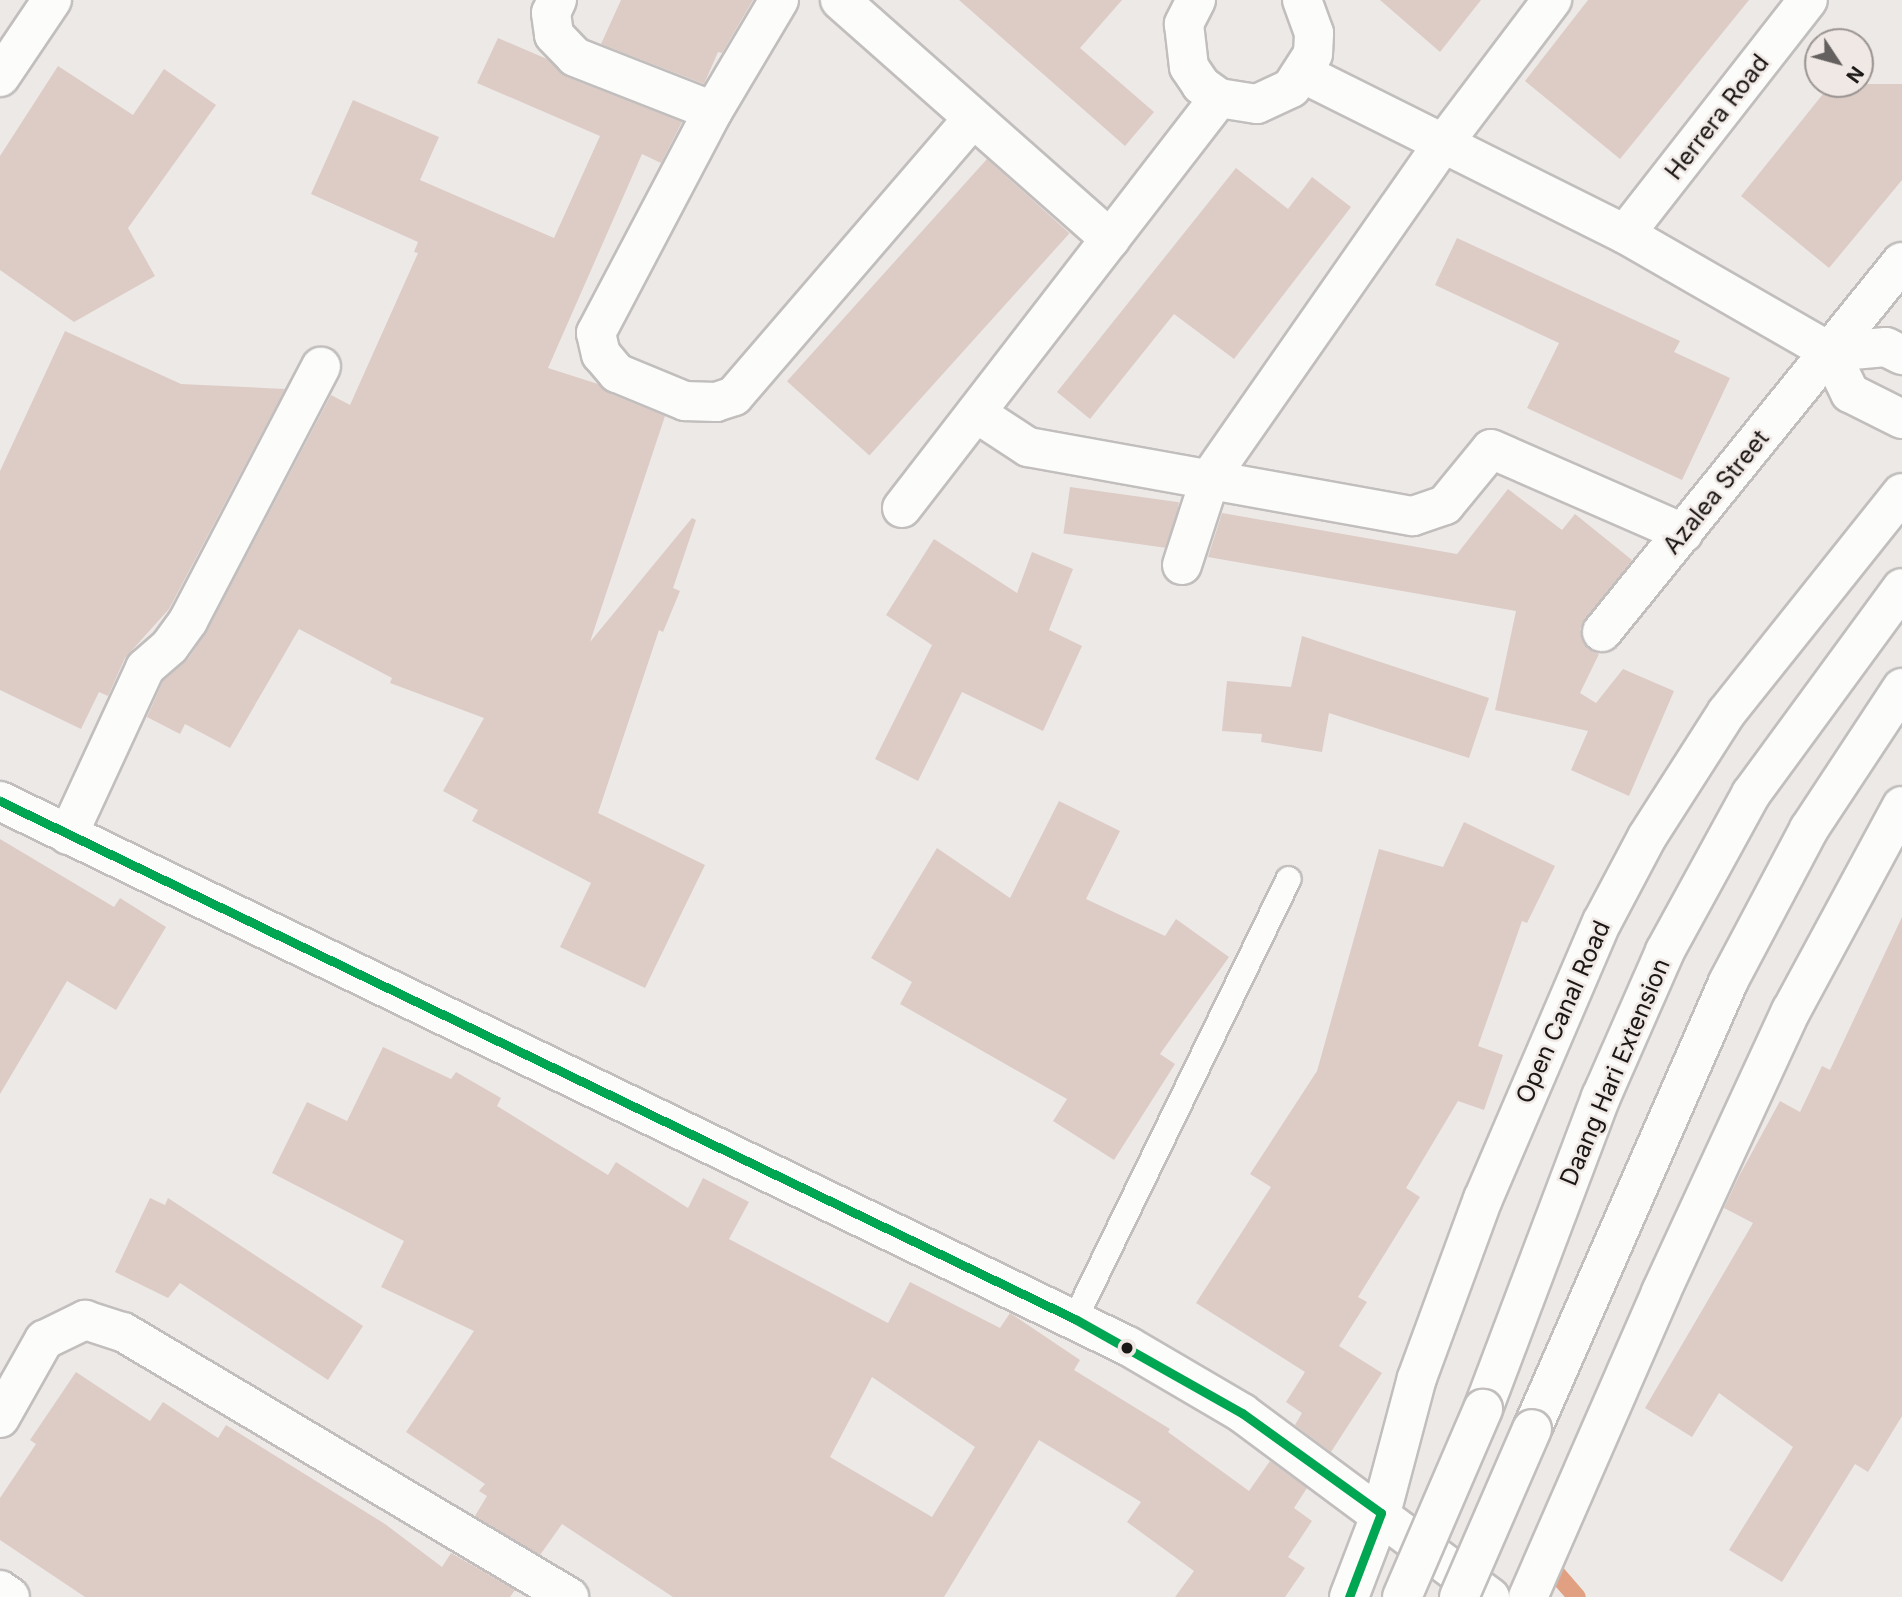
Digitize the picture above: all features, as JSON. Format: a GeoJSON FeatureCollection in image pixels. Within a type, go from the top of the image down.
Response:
{"type":"FeatureCollection","features":[{"type":"Feature","properties":{"kind":"street"},"geometry":{"type":"LineString","coordinates":[[1,75],[52,0]]}},
{"type":"Feature","properties":{"kind":"street"},"geometry":{"type":"LineString","coordinates":[[557,0],[551,13],[554,35],[575,57],[713,111]]}},
{"type":"Feature","properties":{"kind":"street"},"geometry":{"type":"LineString","coordinates":[[779,0],[713,111],[596,333],[601,354],[617,373],[685,401],[716,402],[734,396],[972,119]]}},
{"type":"Feature","properties":{"kind":"street"},"geometry":{"type":"LineString","coordinates":[[840,0],[1110,239]]}},
{"type":"Feature","properties":{"kind":"street"},"geometry":{"type":"LineString","coordinates":[[1192,1],[1184,24],[1189,67],[1201,85],[1219,98],[1238,104],[1266,102],[1291,89],[1304,74],[1313,54],[1314,33],[1302,0]]}},
{"type":"Feature","properties":{"kind":"street"},"geometry":{"type":"LineString","coordinates":[[1182,565],[1211,476],[1443,144],[1552,0]]}},
{"type":"Feature","properties":{"kind":"street","name":"Herrera Road"},"geometry":{"type":"LineString","coordinates":[[1625,234],[1808,0]]}},
{"type":"Feature","properties":{"kind":"street"},"geometry":{"type":"LineString","coordinates":[[1304,74],[1625,234],[1830,352],[1850,393],[1902,419]]}},
{"type":"Feature","properties":{"kind":"street"},"geometry":{"type":"LineString","coordinates":[[902,508],[1219,98]]}},
{"type":"Feature","properties":{"kind":"street","name":"Azalea Street"},"geometry":{"type":"LineString","coordinates":[[1602,632],[1902,262]]}},
{"type":"Feature","properties":{"kind":"street"},"geometry":{"type":"LineString","coordinates":[[1830,352],[1886,347],[1902,355]]}},
{"type":"Feature","properties":{"kind":"street"},"geometry":{"type":"LineString","coordinates":[[68,835],[145,668],[170,646],[188,621],[321,367]]}},
{"type":"Feature","properties":{"kind":"street"},"geometry":{"type":"LineString","coordinates":[[976,412],[1028,447],[1211,476],[1413,516],[1445,505],[1492,449],[1683,533]]}},
{"type":"Feature","properties":{"kind":"street","name":"Open Canal Road"},"geometry":{"type":"LineString","coordinates":[[1349,1597],[1381,1513],[1417,1378],[1483,1199],[1602,922],[1647,837],[1727,712],[1902,493]]}},
{"type":"Feature","properties":{"kind":"street","name":"Daang Hari Extension"},"geometry":{"type":"LineString","coordinates":[[1402,1597],[1483,1409],[1601,1097],[1665,951],[1751,794],[1902,588]]}},
{"type":"Feature","properties":{"kind":"street"},"geometry":{"type":"LineString","coordinates":[[1459,1597],[1728,982],[1809,830],[1902,688]]}},
{"type":"Feature","properties":{"kind":"street"},"geometry":{"type":"LineString","coordinates":[[0,801],[1075,1319],[1242,1413],[1381,1513],[1490,1597]]}},
{"type":"Feature","properties":{"kind":"street"},"geometry":{"type":"LineString","coordinates":[[1528,1597],[1661,1292],[1791,1011],[1902,806]]}},
{"type":"Feature","properties":{"kind":"street"},"geometry":{"type":"LineString","coordinates":[[0,1418],[44,1340],[85,1320],[123,1332],[569,1597]]}},
{"type":"Feature","properties":{"kind":"street"},"geometry":{"type":"LineString","coordinates":[[0,1590],[10,1597]]}},
{"type":"Feature","properties":{"kind":"lane"},"geometry":{"type":"LineString","coordinates":[[1075,1319],[1289,879]]}},
{"type":"Feature","properties":{"kind":"building"},"geometry":{"type":"Polygon","coordinates":[[[621,0],[753,0],[722,53],[718,52],[704,84],[601,44],[621,0]]]}},
{"type":"Feature","properties":{"kind":"building"},"geometry":{"type":"Polygon","coordinates":[[[959,0],[1122,0],[1080,48],[1154,112],[1125,146],[959,0]]]}},
{"type":"Feature","properties":{"kind":"building"},"geometry":{"type":"Polygon","coordinates":[[[1380,0],[1481,0],[1440,52],[1380,0]]]}},
{"type":"Feature","properties":{"kind":"building"},"geometry":{"type":"Polygon","coordinates":[[[1588,0],[1749,0],[1620,159],[1525,81],[1588,0]]]}},
{"type":"Feature","properties":{"kind":"building"},"geometry":{"type":"Polygon","coordinates":[[[498,38],[547,59],[567,77],[682,122],[661,163],[642,154],[548,368],[598,384],[609,393],[665,416],[590,642],[692,518],[696,520],[673,588],[680,591],[663,632],[659,630],[598,813],[705,865],[645,988],[560,947],[591,883],[472,821],[478,810],[443,791],[484,718],[390,683],[392,678],[299,629],[230,748],[185,724],[180,734],[147,717],[163,681],[188,659],[207,631],[331,395],[350,405],[418,253],[414,252],[418,242],[311,194],[353,100],[439,137],[420,180],[554,238],[600,136],[477,83],[498,38]]]}},
{"type":"Feature","properties":{"kind":"building"},"geometry":{"type":"Polygon","coordinates":[[[58,66],[133,115],[164,69],[216,105],[128,228],[155,276],[74,322],[0,270],[0,156],[58,66]]]}},
{"type":"Feature","properties":{"kind":"building"},"geometry":{"type":"Polygon","coordinates":[[[1874,84],[1902,84],[1902,180],[1829,268],[1741,196],[1820,98],[1874,98],[1874,84]]]}},
{"type":"Feature","properties":{"kind":"building"},"geometry":{"type":"Polygon","coordinates":[[[987,159],[1069,233],[869,455],[787,381],[987,159]]]}},
{"type":"Feature","properties":{"kind":"building"},"geometry":{"type":"Polygon","coordinates":[[[1236,168],[1288,209],[1312,177],[1351,207],[1234,359],[1174,314],[1090,419],[1057,392],[1236,168]]]}},
{"type":"Feature","properties":{"kind":"building"},"geometry":{"type":"Polygon","coordinates":[[[1457,238],[1680,341],[1674,352],[1730,378],[1682,480],[1527,408],[1559,343],[1435,285],[1457,238]]]}},
{"type":"Feature","properties":{"kind":"building"},"geometry":{"type":"Polygon","coordinates":[[[65,331],[181,384],[285,389],[169,609],[125,658],[108,696],[99,692],[81,729],[0,690],[0,471],[65,331]]]}},
{"type":"Feature","properties":{"kind":"building"},"geometry":{"type":"Polygon","coordinates":[[[1070,487],[1179,502],[1172,549],[1063,534],[1070,487]]]}},
{"type":"Feature","properties":{"kind":"building"},"geometry":{"type":"Polygon","coordinates":[[[1508,489],[1562,530],[1575,514],[1632,560],[1580,629],[1588,648],[1599,654],[1580,693],[1596,703],[1623,669],[1674,691],[1629,796],[1571,770],[1588,731],[1495,710],[1516,611],[1208,557],[1222,513],[1457,554],[1508,489]]]}},
{"type":"Feature","properties":{"kind":"building"},"geometry":{"type":"Polygon","coordinates":[[[934,539],[1017,593],[1032,552],[1073,569],[1049,630],[1082,646],[1043,731],[962,692],[918,781],[875,759],[932,645],[886,615],[934,539]]]}},
{"type":"Feature","properties":{"kind":"building"},"geometry":{"type":"Polygon","coordinates":[[[1302,636],[1489,698],[1469,758],[1329,713],[1322,752],[1261,742],[1262,734],[1222,731],[1227,681],[1291,687],[1302,636]]]}},
{"type":"Feature","properties":{"kind":"building"},"geometry":{"type":"Polygon","coordinates":[[[1059,801],[1120,831],[1086,899],[1165,936],[1176,919],[1229,957],[1160,1054],[1175,1064],[1114,1160],[1053,1121],[1067,1099],[900,1004],[912,982],[871,958],[937,848],[1010,898],[1059,801]]]}},
{"type":"Feature","properties":{"kind":"building"},"geometry":{"type":"Polygon","coordinates":[[[1464,822],[1555,866],[1527,923],[1522,921],[1478,1046],[1503,1055],[1484,1110],[1458,1101],[1406,1188],[1420,1197],[1358,1297],[1367,1302],[1339,1346],[1382,1373],[1331,1452],[1295,1425],[1302,1413],[1286,1402],[1305,1372],[1196,1303],[1271,1187],[1250,1174],[1317,1071],[1379,849],[1443,867],[1464,822]]]}},
{"type":"Feature","properties":{"kind":"building"},"geometry":{"type":"Polygon","coordinates":[[[0,839],[114,907],[120,898],[166,927],[116,1010],[67,981],[0,1094],[0,839]]]}},
{"type":"Feature","properties":{"kind":"building"},"geometry":{"type":"Polygon","coordinates":[[[1902,917],[1902,1416],[1868,1472],[1855,1464],[1782,1582],[1729,1550],[1793,1447],[1719,1393],[1692,1437],[1645,1408],[1753,1223],[1724,1208],[1738,1178],[1780,1101],[1800,1112],[1822,1066],[1830,1070],[1902,917]]]}},
{"type":"Feature","properties":{"kind":"building"},"geometry":{"type":"Polygon","coordinates":[[[383,1047],[451,1079],[456,1072],[501,1098],[497,1106],[608,1175],[616,1162],[688,1208],[703,1178],[749,1202],[729,1239],[888,1323],[910,1282],[1000,1328],[1010,1313],[1080,1360],[1074,1370],[1170,1429],[1168,1432],[1249,1491],[1270,1461],[1307,1488],[1294,1508],[1312,1521],[1288,1557],[1305,1568],[1285,1597],[1175,1597],[1194,1571],[1127,1522],[1141,1502],[1039,1440],[944,1597],[673,1597],[562,1524],[540,1555],[475,1516],[487,1496],[479,1491],[485,1484],[406,1432],[474,1331],[381,1287],[404,1241],[272,1173],[307,1102],[347,1121],[383,1047]],[[872,1377],[830,1457],[932,1517],[975,1447],[872,1377]]]}},
{"type":"Feature","properties":{"kind":"building"},"geometry":{"type":"Polygon","coordinates":[[[150,1198],[165,1205],[168,1198],[363,1326],[328,1380],[180,1283],[168,1298],[115,1272],[150,1198]]]}},
{"type":"Feature","properties":{"kind":"building"},"geometry":{"type":"Polygon","coordinates":[[[76,1372],[150,1421],[163,1402],[218,1438],[226,1425],[385,1524],[442,1567],[451,1553],[515,1590],[510,1597],[85,1597],[0,1540],[0,1498],[36,1444],[30,1440],[76,1372]]]}},
{"type":"Feature","properties":{"kind":"waterway"},"geometry":{"type":"LineString","coordinates":[[1555,1572],[1577,1597]]}},
{"type":"Feature","properties":{"kind":"transit line"},"geometry":{"type":"LineString","coordinates":[[0,801],[1075,1319],[1242,1413],[1381,1513]]}},
{"type":"Feature","properties":{"kind":"transit line"},"geometry":{"type":"LineString","coordinates":[[1349,1597],[1381,1513]]}}]}
